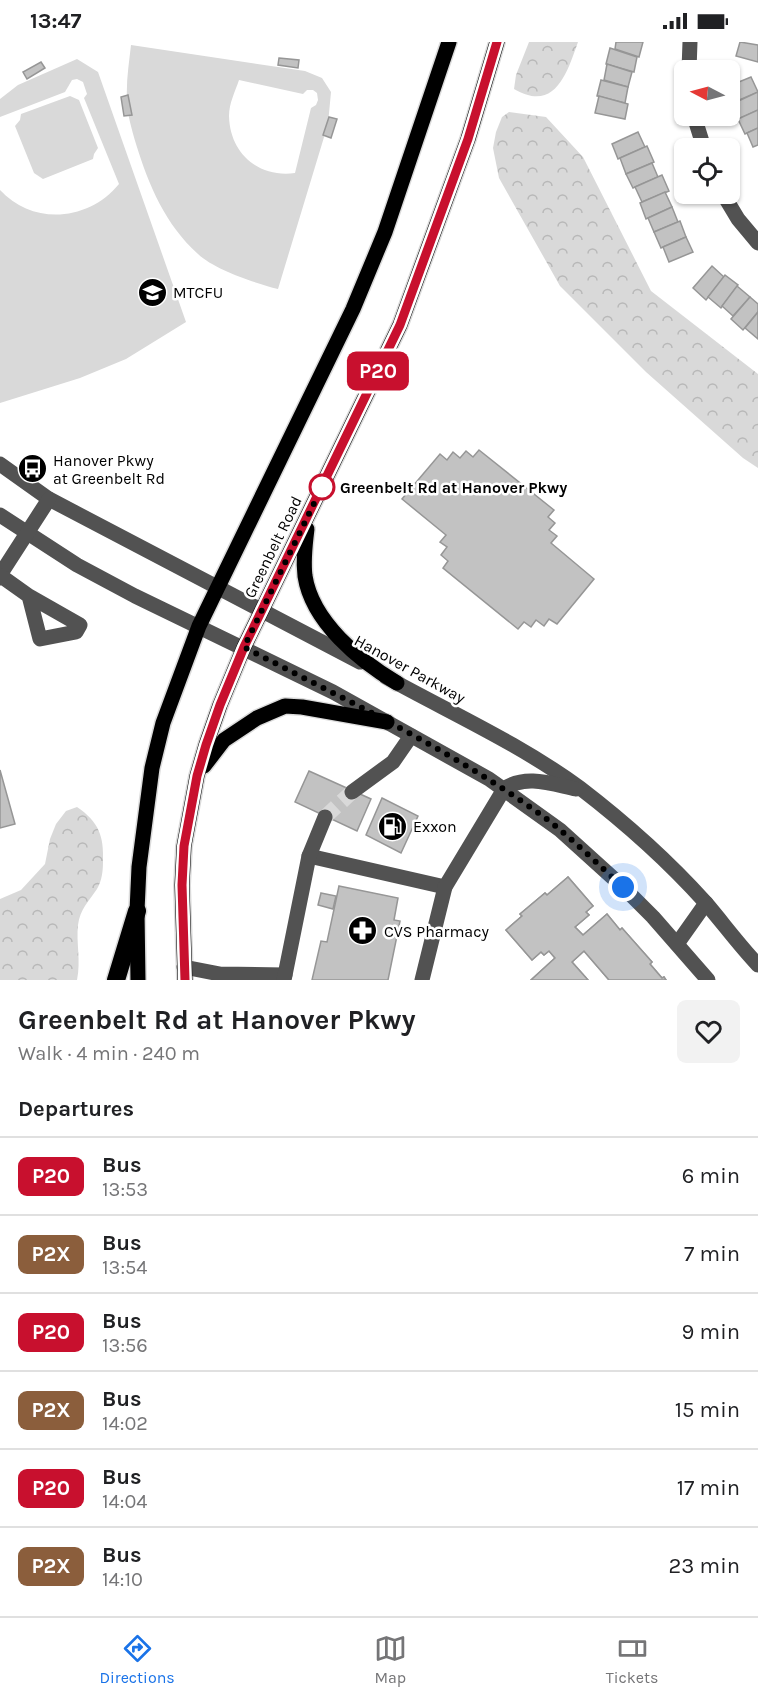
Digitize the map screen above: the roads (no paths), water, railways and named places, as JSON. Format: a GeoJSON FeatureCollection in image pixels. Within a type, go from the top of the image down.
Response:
{"type":"FeatureCollection","features":[{"type":"Feature","properties":{"kind":"highway"},"geometry":{"type":"LineString","coordinates":[[116,980],[137,911]]}},
{"type":"Feature","properties":{"kind":"main road","name":"Greenbelt Road"},"geometry":{"type":"LineString","coordinates":[[138,980],[137,911],[143,826],[152,768],[163,723],[199,626],[353,309],[385,232],[448,42]]}},
{"type":"Feature","properties":{"kind":"main road","name":"Greenbelt Road"},"geometry":{"type":"LineString","coordinates":[[184,973],[183,856],[197,776],[220,705],[244,647],[400,325],[468,139],[497,42]]}},
{"type":"Feature","properties":{"kind":"main road"},"geometry":{"type":"LineString","coordinates":[[309,516],[304,554],[305,578],[313,600],[338,637],[373,668],[397,683]]}},
{"type":"Feature","properties":{"kind":"main road"},"geometry":{"type":"LineString","coordinates":[[197,776],[224,740],[257,718],[285,706],[302,706],[387,722]]}},
{"type":"Feature","properties":{"kind":"street"},"geometry":{"type":"LineString","coordinates":[[689,60],[690,42]]}},
{"type":"Feature","properties":{"kind":"street"},"geometry":{"type":"LineString","coordinates":[[729,204],[758,243]]}},
{"type":"Feature","properties":{"kind":"street","name":"Hanover Parkway"},"geometry":{"type":"LineString","coordinates":[[0,464],[50,499],[329,644],[527,752],[582,790],[647,846],[706,903],[731,936],[758,965]]}},
{"type":"Feature","properties":{"kind":"street"},"geometry":{"type":"LineString","coordinates":[[29,596],[0,576],[50,499]]}},
{"type":"Feature","properties":{"kind":"street"},"geometry":{"type":"LineString","coordinates":[[0,515],[87,570],[333,692],[504,789],[561,830],[623,887],[708,980]]}},
{"type":"Feature","properties":{"kind":"street"},"geometry":{"type":"LineString","coordinates":[[352,792],[393,762],[411,736]]}},
{"type":"Feature","properties":{"kind":"street"},"geometry":{"type":"LineString","coordinates":[[422,980],[445,887],[504,789],[514,782],[533,781],[582,790]]}},
{"type":"Feature","properties":{"kind":"street"},"geometry":{"type":"LineString","coordinates":[[184,973],[285,977],[309,856],[325,817]]}},
{"type":"Feature","properties":{"kind":"street"},"geometry":{"type":"LineString","coordinates":[[309,856],[445,887]]}},
{"type":"Feature","properties":{"kind":"street"},"geometry":{"type":"LineString","coordinates":[[677,944],[706,903]]}},
{"type":"Feature","properties":{"kind":"tunnel"},"geometry":{"type":"LineString","coordinates":[[325,817],[352,792]]}},
{"type":"Feature","properties":{"kind":"place","name":"MTCFU"},"geometry":{"type":"Point","coordinates":[152,292]}},
{"type":"Feature","properties":{"kind":"place","name":"Hanover Pkwy at Greenbelt Rd"},"geometry":{"type":"Point","coordinates":[32,469]}},
{"type":"Feature","properties":{"kind":"place","name":"Greenbelt Rd at Hanover Pkwy"},"geometry":{"type":"Point","coordinates":[322,487]}},
{"type":"Feature","properties":{"kind":"place","name":"Exxon"},"geometry":{"type":"Point","coordinates":[392,826]}},
{"type":"Feature","properties":{"kind":"place","name":"CVS Pharmacy"},"geometry":{"type":"Point","coordinates":[363,931]}}]}
